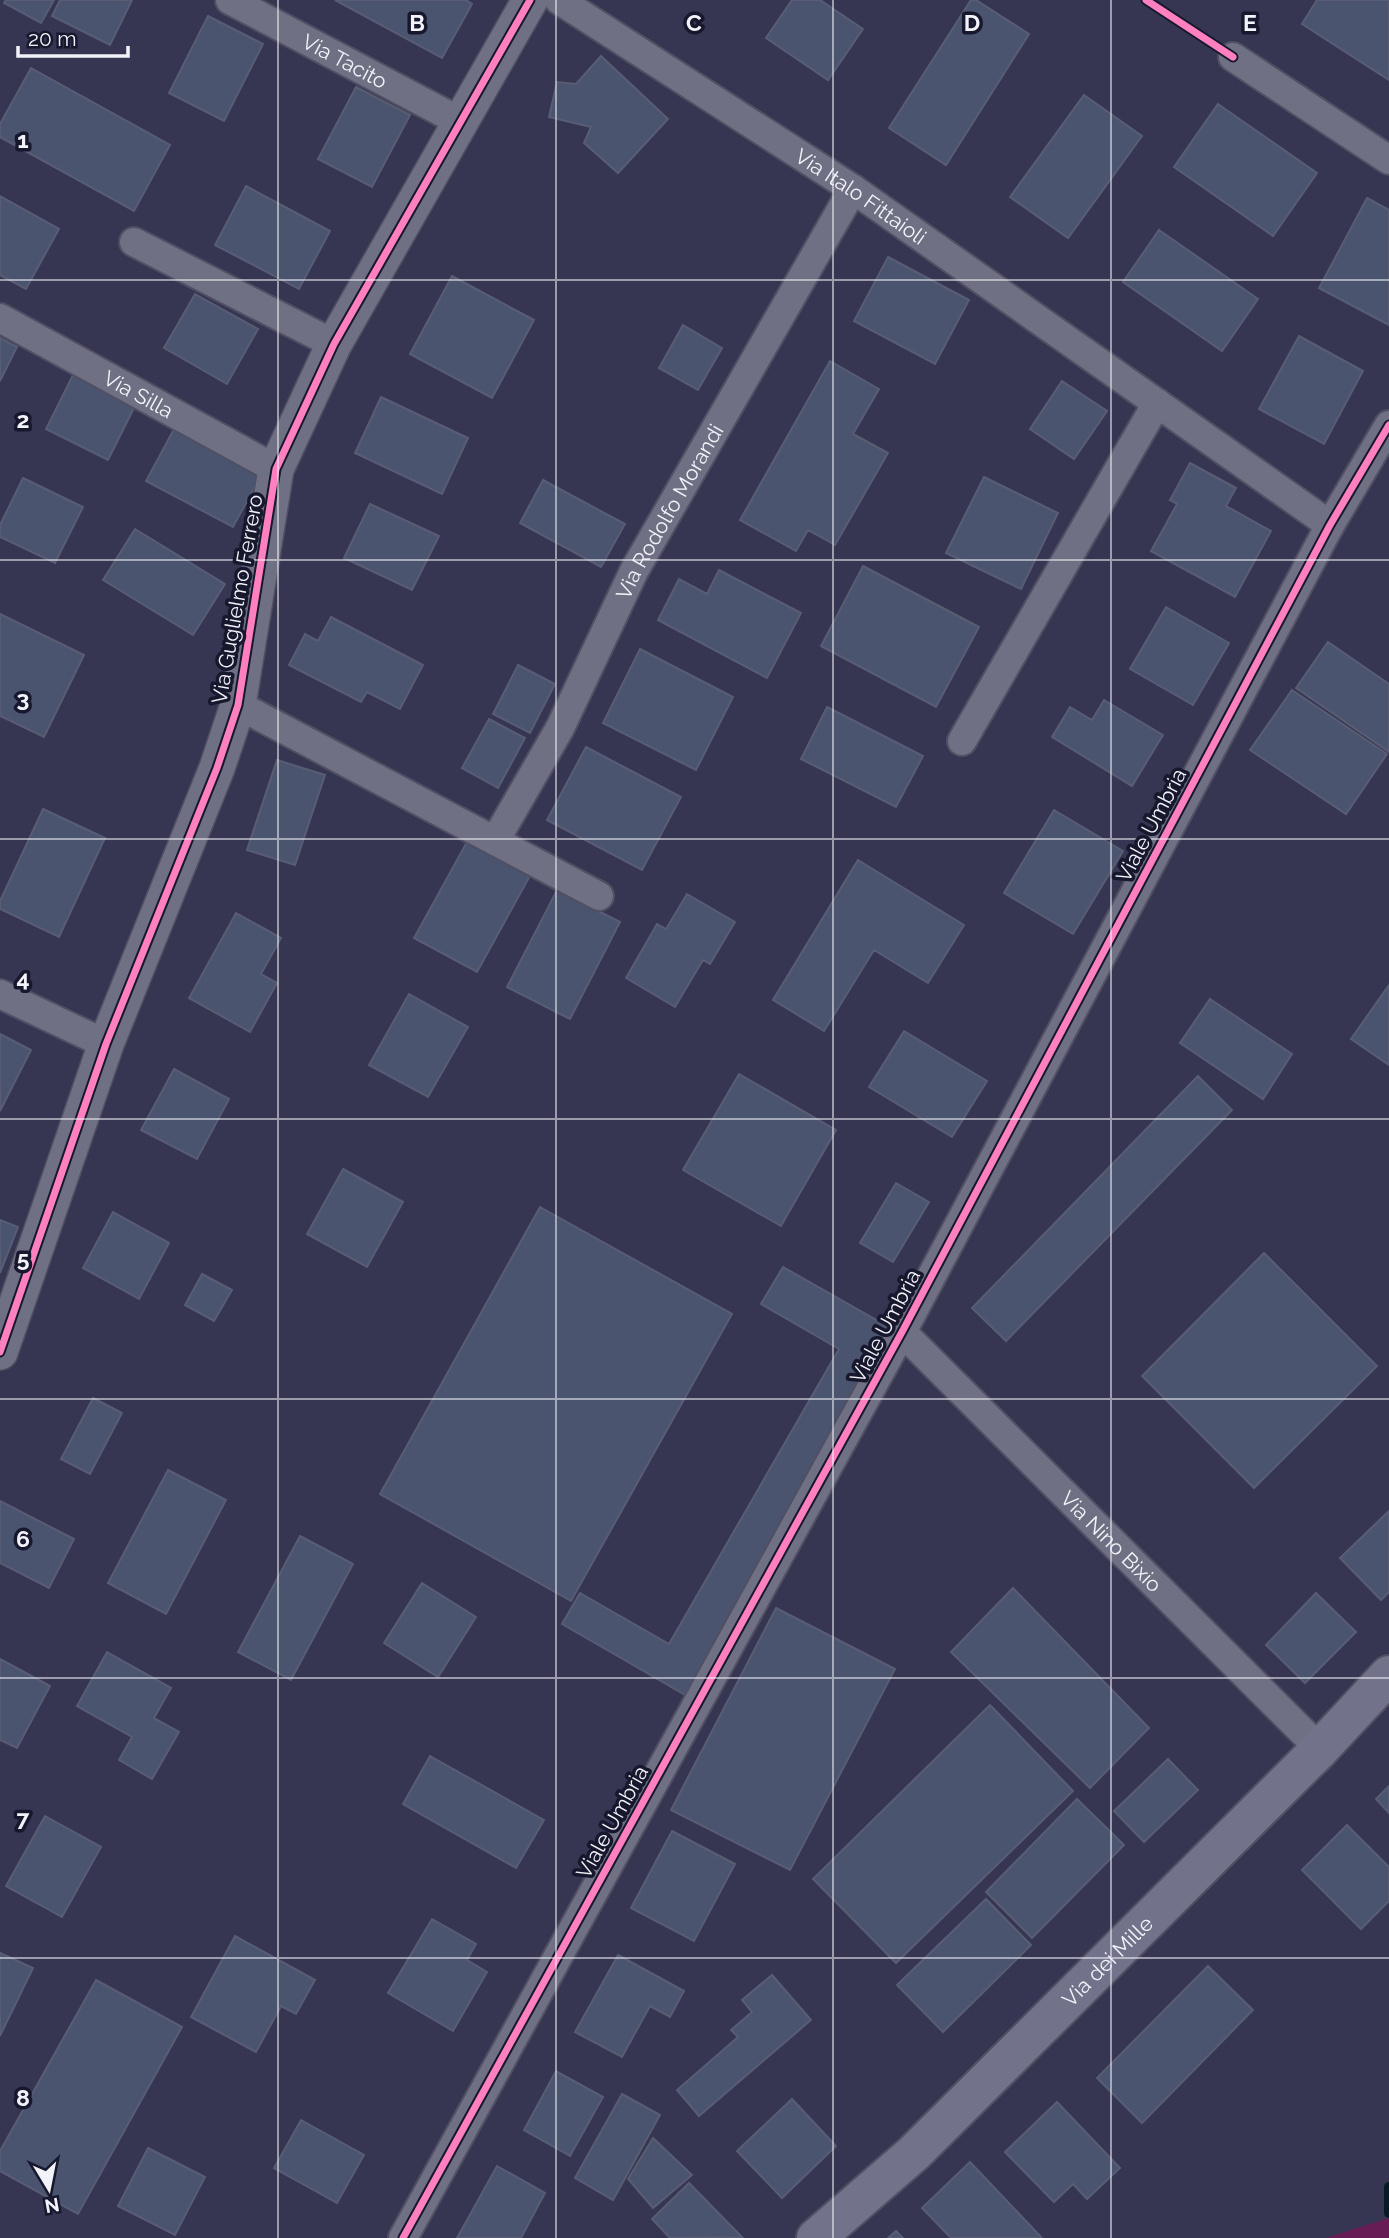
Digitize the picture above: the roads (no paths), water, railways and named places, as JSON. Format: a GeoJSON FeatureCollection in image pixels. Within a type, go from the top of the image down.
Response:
{"type":"FeatureCollection","features":[{"type":"Feature","properties":{"kind":"main road","name":"Via dei Mille"},"geometry":{"type":"LineString","coordinates":[[816,2238],[914,2153],[1320,1749],[1389,1675]]}},
{"type":"Feature","properties":{"kind":"street","name":"Via Tacito"},"geometry":{"type":"LineString","coordinates":[[230,0],[459,121]]}},
{"type":"Feature","properties":{"kind":"street","name":"Via Guglielmo Ferrero"},"geometry":{"type":"LineString","coordinates":[[0,1353],[106,1044],[217,768],[238,705],[276,469],[334,344],[530,0]]}},
{"type":"Feature","properties":{"kind":"street","name":"Via Italo Fittaioli"},"geometry":{"type":"LineString","coordinates":[[559,0],[853,188],[1330,525]]}},
{"type":"Feature","properties":{"kind":"street"},"geometry":{"type":"LineString","coordinates":[[1233,57],[1389,160]]}},
{"type":"Feature","properties":{"kind":"street","name":"Via Rodolfo Morandi"},"geometry":{"type":"LineString","coordinates":[[495,841],[560,728],[634,571],[853,188]]}},
{"type":"Feature","properties":{"kind":"street"},"geometry":{"type":"LineString","coordinates":[[134,242],[334,344]]}},
{"type":"Feature","properties":{"kind":"street","name":"Via Silla"},"geometry":{"type":"LineString","coordinates":[[0,318],[276,469]]}},
{"type":"Feature","properties":{"kind":"street"},"geometry":{"type":"LineString","coordinates":[[962,741],[1157,403]]}},
{"type":"Feature","properties":{"kind":"street","name":"Viale Umbria"},"geometry":{"type":"LineString","coordinates":[[402,2238],[902,1332],[1330,525],[1389,425]]}},
{"type":"Feature","properties":{"kind":"street","name":"Via Guglielmo Ferrero"},"geometry":{"type":"LineString","coordinates":[[238,705],[599,896]]}},
{"type":"Feature","properties":{"kind":"street"},"geometry":{"type":"LineString","coordinates":[[0,994],[106,1044]]}},
{"type":"Feature","properties":{"kind":"street","name":"Via Nino Bixio"},"geometry":{"type":"LineString","coordinates":[[902,1332],[1320,1749]]}},
{"type":"Feature","properties":{"kind":"waterway"},"geometry":{"type":"LineString","coordinates":[[1389,2187],[1389,2213]]}}]}
